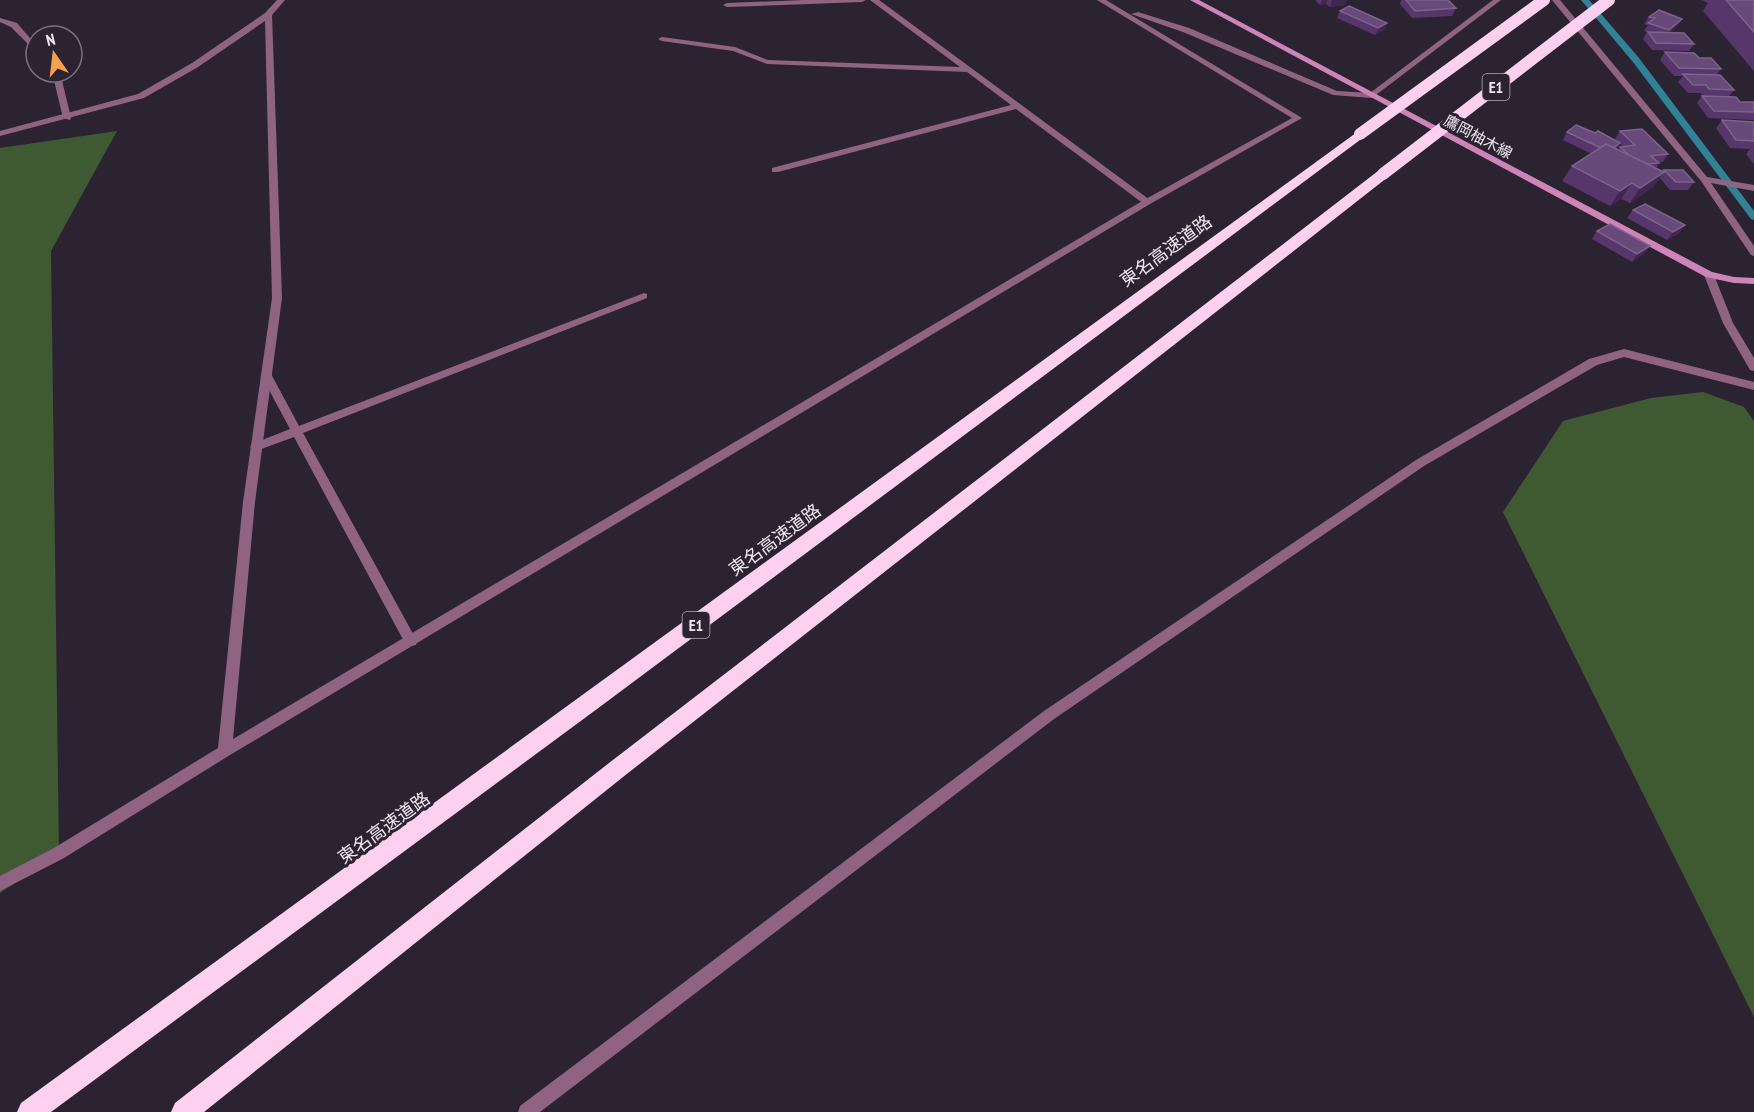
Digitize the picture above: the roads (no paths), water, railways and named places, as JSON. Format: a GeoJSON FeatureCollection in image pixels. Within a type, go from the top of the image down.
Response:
{"type":"FeatureCollection","features":[{"type":"Feature","properties":{"kind":"highway","name":"東名高速道路"},"geometry":{"type":"LineString","coordinates":[[30,1112],[590,704],[1544,0]]}},
{"type":"Feature","properties":{"kind":"highway","name":"E1"},"geometry":{"type":"LineString","coordinates":[[184,1112],[606,778],[1609,0]]}},
{"type":"Feature","properties":{"kind":"main road","name":"鷹岡柚木線"},"geometry":{"type":"LineString","coordinates":[[1194,0],[1708,275],[1754,281]]}},
{"type":"Feature","properties":{"kind":"street"},"geometry":{"type":"LineString","coordinates":[[0,134],[141,96],[195,65],[268,15],[281,0]]}},
{"type":"Feature","properties":{"kind":"street"},"geometry":{"type":"LineString","coordinates":[[727,5],[861,0]]}},
{"type":"Feature","properties":{"kind":"street"},"geometry":{"type":"LineString","coordinates":[[874,0],[1147,202]]}},
{"type":"Feature","properties":{"kind":"street"},"geometry":{"type":"LineString","coordinates":[[0,884],[59,853],[225,751],[1147,202],[1298,118],[1101,0]]}},
{"type":"Feature","properties":{"kind":"street"},"geometry":{"type":"LineString","coordinates":[[1114,8],[1186,30],[1336,93],[1372,96],[1497,0]]}},
{"type":"Feature","properties":{"kind":"street"},"geometry":{"type":"LineString","coordinates":[[1556,0],[1704,180],[1754,253]]}},
{"type":"Feature","properties":{"kind":"street"},"geometry":{"type":"LineString","coordinates":[[225,751],[249,502],[277,298],[268,15]]}},
{"type":"Feature","properties":{"kind":"street"},"geometry":{"type":"LineString","coordinates":[[0,20],[14,25],[24,36]]}},
{"type":"Feature","properties":{"kind":"street"},"geometry":{"type":"LineString","coordinates":[[662,39],[735,50],[767,62],[968,70]]}},
{"type":"Feature","properties":{"kind":"street"},"geometry":{"type":"LineString","coordinates":[[59,84],[67,117]]}},
{"type":"Feature","properties":{"kind":"street"},"geometry":{"type":"LineString","coordinates":[[775,170],[1017,106]]}},
{"type":"Feature","properties":{"kind":"street"},"geometry":{"type":"LineString","coordinates":[[1704,180],[1754,188]]}},
{"type":"Feature","properties":{"kind":"street"},"geometry":{"type":"LineString","coordinates":[[1708,275],[1728,323],[1754,367]]}},
{"type":"Feature","properties":{"kind":"street"},"geometry":{"type":"LineString","coordinates":[[256,447],[298,433],[644,296]]}},
{"type":"Feature","properties":{"kind":"street"},"geometry":{"type":"LineString","coordinates":[[526,1112],[1048,715],[1420,463],[1593,362],[1624,353],[1754,386]]}},
{"type":"Feature","properties":{"kind":"street"},"geometry":{"type":"LineString","coordinates":[[266,375],[411,641]]}},
{"type":"Feature","properties":{"kind":"waterway"},"geometry":{"type":"LineString","coordinates":[[1585,0],[1636,60],[1754,217]]}}]}
